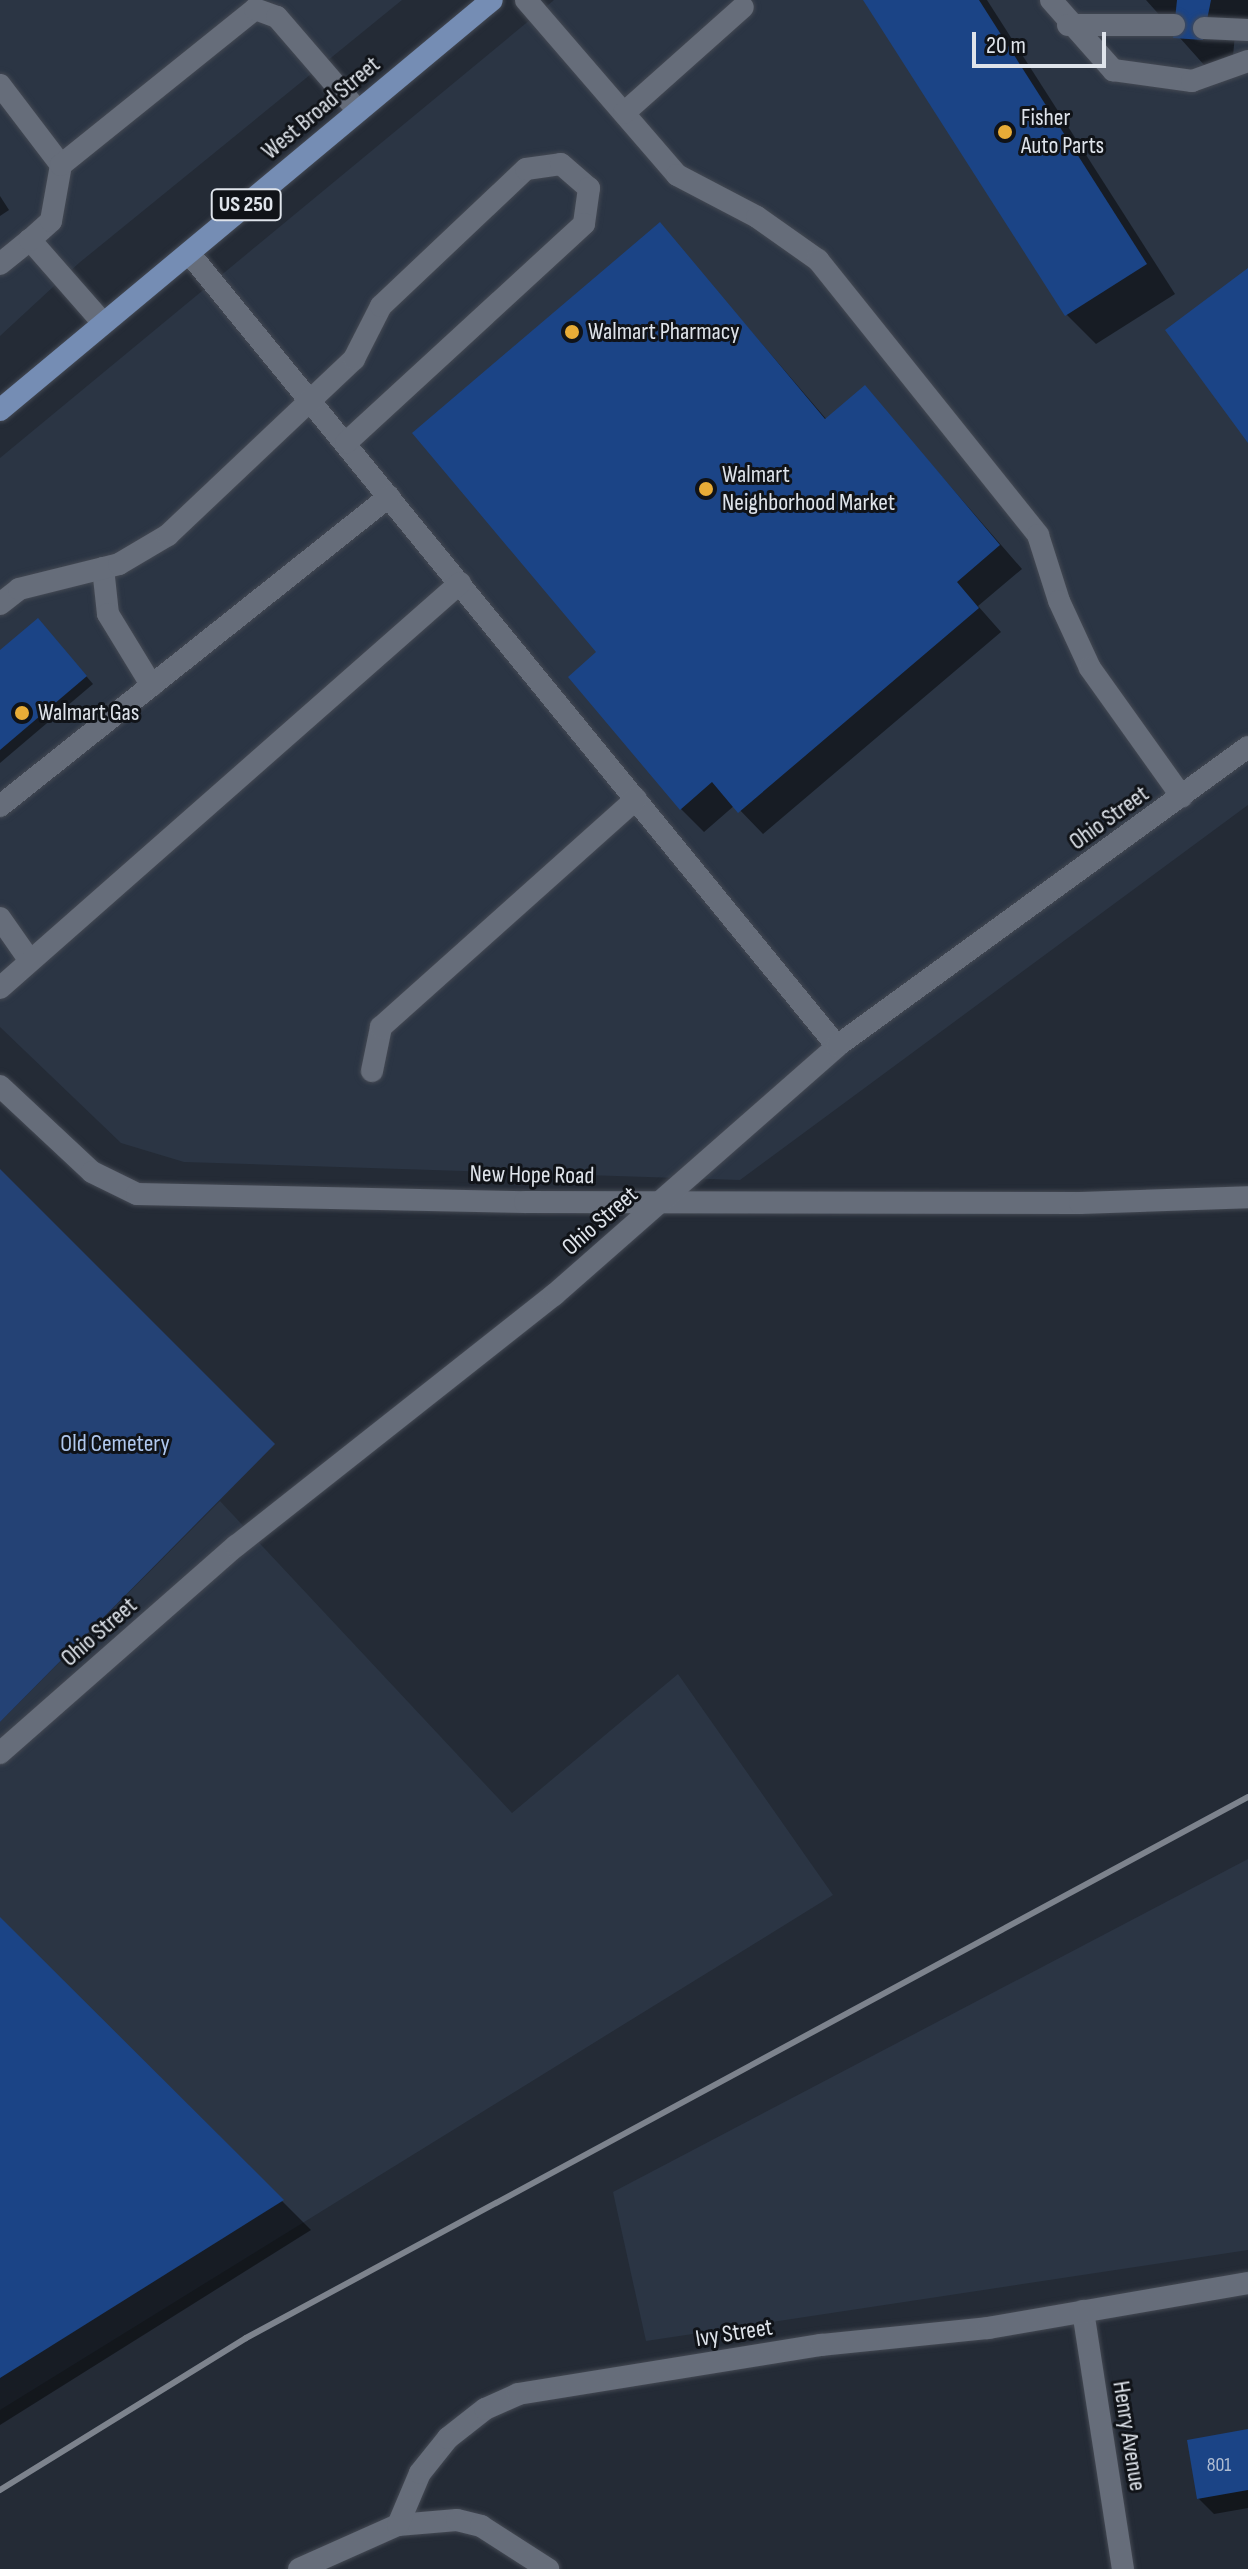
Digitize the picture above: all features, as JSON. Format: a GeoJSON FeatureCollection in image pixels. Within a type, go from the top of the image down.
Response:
{"type":"FeatureCollection","features":[{"type":"Feature","properties":{"kind":"main road","name":"West Broad Street"},"geometry":{"type":"LineString","coordinates":[[0,410],[492,0]]}},
{"type":"Feature","properties":{"kind":"street"},"geometry":{"type":"LineString","coordinates":[[526,0],[677,175],[757,217],[818,260],[1038,535],[1059,601],[1090,668],[1182,797]]}},
{"type":"Feature","properties":{"kind":"street"},"geometry":{"type":"LineString","coordinates":[[1051,0],[1068,25],[1113,70],[1192,81],[1248,61]]}},
{"type":"Feature","properties":{"kind":"street"},"geometry":{"type":"LineString","coordinates":[[624,113],[743,7]]}},
{"type":"Feature","properties":{"kind":"street"},"geometry":{"type":"LineString","coordinates":[[0,264],[51,221],[61,165],[255,9],[277,17],[358,111]]}},
{"type":"Feature","properties":{"kind":"street"},"geometry":{"type":"LineString","coordinates":[[1068,25],[1174,25]]}},
{"type":"Feature","properties":{"kind":"street"},"geometry":{"type":"LineString","coordinates":[[1204,28],[1248,30]]}},
{"type":"Feature","properties":{"kind":"street"},"geometry":{"type":"LineString","coordinates":[[0,85],[61,165]]}},
{"type":"Feature","properties":{"kind":"street"},"geometry":{"type":"LineString","coordinates":[[0,604],[19,589],[103,568],[168,535],[354,359],[381,306],[526,169],[561,164],[589,188],[584,224],[346,443]]}},
{"type":"Feature","properties":{"kind":"street"},"geometry":{"type":"LineString","coordinates":[[30,240],[103,323]]}},
{"type":"Feature","properties":{"kind":"street"},"geometry":{"type":"LineString","coordinates":[[189,253],[837,1046]]}},
{"type":"Feature","properties":{"kind":"street"},"geometry":{"type":"LineString","coordinates":[[0,806],[389,497]]}},
{"type":"Feature","properties":{"kind":"street"},"geometry":{"type":"LineString","coordinates":[[103,568],[108,614],[152,686]]}},
{"type":"Feature","properties":{"kind":"street"},"geometry":{"type":"LineString","coordinates":[[0,988],[460,583]]}},
{"type":"Feature","properties":{"kind":"street","name":"Ohio Street"},"geometry":{"type":"LineString","coordinates":[[0,1753],[236,1546],[554,1295],[837,1046],[1248,747]]}},
{"type":"Feature","properties":{"kind":"street"},"geometry":{"type":"LineString","coordinates":[[372,1071],[381,1027],[636,799]]}},
{"type":"Feature","properties":{"kind":"street"},"geometry":{"type":"LineString","coordinates":[[0,918],[30,961]]}},
{"type":"Feature","properties":{"kind":"street","name":"New Hope Road"},"geometry":{"type":"LineString","coordinates":[[0,1086],[92,1172],[137,1194],[662,1202],[1080,1203],[1248,1197]]}},
{"type":"Feature","properties":{"kind":"street","name":"Ivy Street"},"geometry":{"type":"LineString","coordinates":[[398,2525],[420,2473],[448,2438],[485,2409],[518,2394],[821,2345],[988,2328],[1248,2283]]}},
{"type":"Feature","properties":{"kind":"street","name":"Henry Avenue"},"geometry":{"type":"LineString","coordinates":[[1083,2311],[1123,2569]]}},
{"type":"Feature","properties":{"kind":"street"},"geometry":{"type":"LineString","coordinates":[[299,2569],[398,2525],[457,2520],[481,2526],[548,2569]]}},
{"type":"Feature","properties":{"kind":"shaded area"},"geometry":{"type":"Polygon","coordinates":[[[0,0],[402,0],[79,263],[0,336],[0,0]]]}},
{"type":"Feature","properties":{"kind":"shaded area"},"geometry":{"type":"Polygon","coordinates":[[[554,0],[1248,0],[1248,805],[740,1180],[184,1162],[121,1143],[0,1027],[0,458],[554,0]]]}},
{"type":"Feature","properties":{"kind":"shaded area"},"geometry":{"type":"Polygon","coordinates":[[[220,1501],[512,1813],[678,1674],[833,1895],[0,2410],[0,1722],[220,1501]]]}},
{"type":"Feature","properties":{"kind":"shaded area"},"geometry":{"type":"Polygon","coordinates":[[[1248,1859],[1248,2250],[646,2341],[613,2192],[1248,1859]]]}},
{"type":"Feature","properties":{"kind":"green space","name":"Old Cemetery"},"geometry":{"type":"Polygon","coordinates":[[[0,1169],[275,1444],[0,1722],[0,1169]]]}},
{"type":"Feature","properties":{"kind":"building","name":"Fisher Auto Parts"},"geometry":{"type":"Polygon","coordinates":[[[863,0],[979,0],[1147,264],[1065,316],[863,0]]]}},
{"type":"Feature","properties":{"kind":"building"},"geometry":{"type":"Polygon","coordinates":[[[1177,0],[1211,0],[1203,40],[1173,38],[1177,0]]]}},
{"type":"Feature","properties":{"kind":"building","name":"Walmart Neighborhood Market"},"geometry":{"type":"Polygon","coordinates":[[[660,222],[825,419],[865,385],[1000,545],[957,582],[979,608],[738,813],[712,782],[680,810],[568,677],[596,652],[412,433],[660,222]]]}},
{"type":"Feature","properties":{"kind":"building"},"geometry":{"type":"Polygon","coordinates":[[[1248,268],[1248,443],[1165,330],[1248,268]]]}},
{"type":"Feature","properties":{"kind":"building","name":"Walmart Gas"},"geometry":{"type":"Polygon","coordinates":[[[38,618],[87,676],[0,750],[0,650],[38,618]]]}},
{"type":"Feature","properties":{"kind":"building"},"geometry":{"type":"Polygon","coordinates":[[[0,1917],[284,2200],[0,2378],[0,1917]]]}},
{"type":"Feature","properties":{"kind":"building"},"geometry":{"type":"Polygon","coordinates":[[[1248,2429],[1248,2490],[1197,2499],[1187,2440],[1248,2429]]]}},
{"type":"Feature","properties":{"kind":"railway"},"geometry":{"type":"LineString","coordinates":[[0,2490],[246,2338],[1248,1797]]}},
{"type":"Feature","properties":{"kind":"place","name":"Fisher Auto Parts"},"geometry":{"type":"Point","coordinates":[1005,132]}},
{"type":"Feature","properties":{"kind":"place","name":"Walmart Pharmacy"},"geometry":{"type":"Point","coordinates":[572,332]}},
{"type":"Feature","properties":{"kind":"place","name":"Walmart Neighborhood Market"},"geometry":{"type":"Point","coordinates":[706,489]}},
{"type":"Feature","properties":{"kind":"place","name":"Walmart Gas"},"geometry":{"type":"Point","coordinates":[22,713]}}]}
